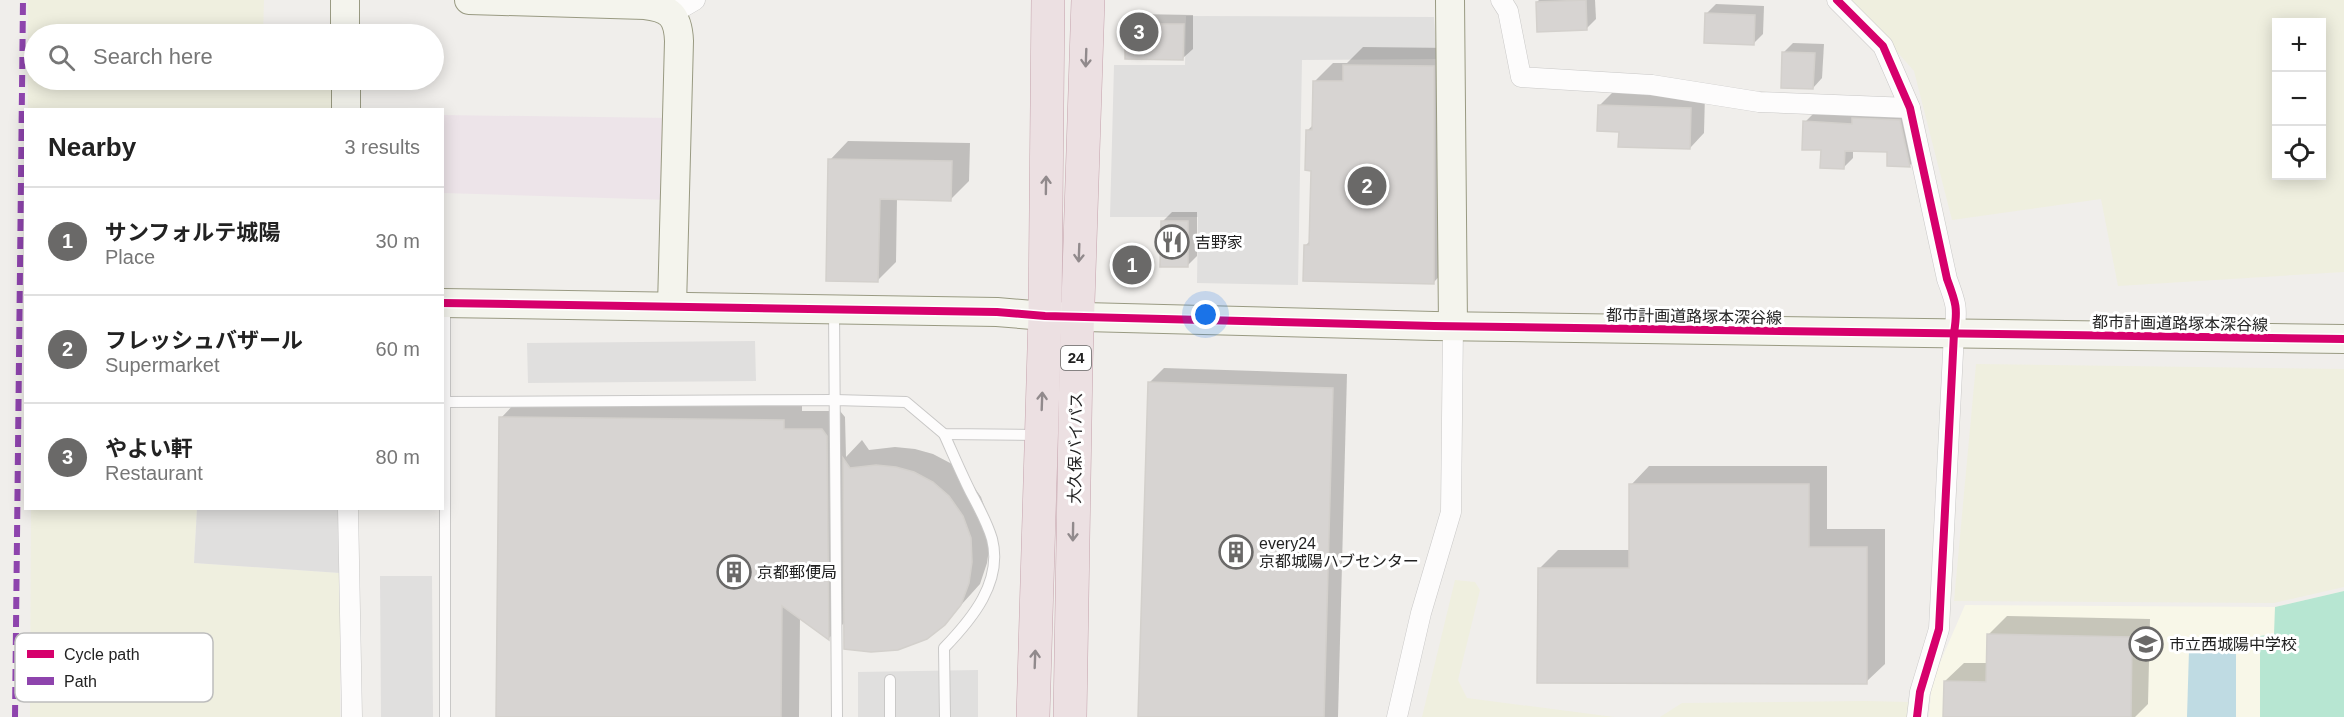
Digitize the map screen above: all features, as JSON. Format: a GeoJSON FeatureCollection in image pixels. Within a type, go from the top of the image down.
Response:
{"type":"FeatureCollection","features":[{"type":"Feature","properties":{"kind":"highway","name":"大久保バイパス"},"geometry":{"type":"LineString","coordinates":[[1033,717],[1045,316],[1048,0]]}},
{"type":"Feature","properties":{"kind":"highway","name":"大久保バイパス"},"geometry":{"type":"LineString","coordinates":[[1070,717],[1078,316],[1088,0]]}},
{"type":"Feature","properties":{"kind":"street"},"geometry":{"type":"LineString","coordinates":[[345,0],[345,24]]}},
{"type":"Feature","properties":{"kind":"street"},"geometry":{"type":"LineString","coordinates":[[469,0],[645,5],[660,7],[671,14],[679,29],[672,306]]}},
{"type":"Feature","properties":{"kind":"street"},"geometry":{"type":"LineString","coordinates":[[671,14],[695,0]]}},
{"type":"Feature","properties":{"kind":"street"},"geometry":{"type":"LineString","coordinates":[[1397,717],[1421,613],[1451,512],[1453,326],[1450,0]]}},
{"type":"Feature","properties":{"kind":"street"},"geometry":{"type":"LineString","coordinates":[[1501,0],[1508,11],[1521,76],[1652,85],[1759,102],[1911,108]]}},
{"type":"Feature","properties":{"kind":"street"},"geometry":{"type":"LineString","coordinates":[[1837,0],[1883,46],[1911,108],[1947,279],[1956,302],[1939,629],[1920,692],[1917,717]]}},
{"type":"Feature","properties":{"kind":"street"},"geometry":{"type":"LineString","coordinates":[[346,90],[346,108]]}},
{"type":"Feature","properties":{"kind":"street","name":"都市計画道路塚本深谷線"},"geometry":{"type":"LineString","coordinates":[[444,303],[997,312],[1045,316],[1453,326],[2344,339]]}},
{"type":"Feature","properties":{"kind":"street"},"geometry":{"type":"LineString","coordinates":[[348,510],[352,717]]}},
{"type":"Feature","properties":{"kind":"lane"},"geometry":{"type":"LineString","coordinates":[[444,303],[445,717]]}},
{"type":"Feature","properties":{"kind":"lane"},"geometry":{"type":"LineString","coordinates":[[834,309],[837,717]]}},
{"type":"Feature","properties":{"kind":"lane"},"geometry":{"type":"LineString","coordinates":[[445,402],[835,400],[906,402],[944,434],[987,525],[992,541],[994,561],[992,575],[982,600],[962,630],[944,648],[945,717]]}},
{"type":"Feature","properties":{"kind":"lane"},"geometry":{"type":"LineString","coordinates":[[944,434],[1041,435]]}},
{"type":"Feature","properties":{"kind":"lane"},"geometry":{"type":"LineString","coordinates":[[890,680],[890,717]]}},
{"type":"Feature","properties":{"kind":"shaded area"},"geometry":{"type":"Polygon","coordinates":[[[1186,16],[1434,17],[1437,59],[1302,60],[1298,285],[1197,283],[1198,217],[1110,217],[1114,65],[1185,65],[1186,16]]]}},
{"type":"Feature","properties":{"kind":"shaded area"},"geometry":{"type":"Polygon","coordinates":[[[444,115],[671,118],[670,200],[444,193],[444,115]]]}},
{"type":"Feature","properties":{"kind":"shaded area"},"geometry":{"type":"Polygon","coordinates":[[[755,341],[756,381],[528,383],[527,343],[755,341]]]}},
{"type":"Feature","properties":{"kind":"shaded area"},"geometry":{"type":"Polygon","coordinates":[[[197,510],[340,510],[340,573],[194,563],[197,510]]]}},
{"type":"Feature","properties":{"kind":"shaded area"},"geometry":{"type":"Polygon","coordinates":[[[380,576],[432,576],[433,717],[381,717],[380,576]]]}},
{"type":"Feature","properties":{"kind":"shaded area","name":"市立西城陽中学校"},"geometry":{"type":"Polygon","coordinates":[[[2344,591],[2344,717],[1929,717],[1932,681],[1965,605],[2275,607],[2344,591]]]}},
{"type":"Feature","properties":{"kind":"shaded area"},"geometry":{"type":"Polygon","coordinates":[[[978,670],[978,717],[858,717],[858,672],[978,670]]]}},
{"type":"Feature","properties":{"kind":"green space"},"geometry":{"type":"Polygon","coordinates":[[[28,0],[264,0],[263,24],[28,24],[28,0]]]}},
{"type":"Feature","properties":{"kind":"green space"},"geometry":{"type":"Polygon","coordinates":[[[1847,0],[2344,0],[2344,272],[2118,286],[2101,199],[1952,220],[1914,71],[1857,7],[1847,0]]]}},
{"type":"Feature","properties":{"kind":"green space"},"geometry":{"type":"Polygon","coordinates":[[[28,90],[339,90],[339,108],[28,108],[28,90]]]}},
{"type":"Feature","properties":{"kind":"green space"},"geometry":{"type":"Polygon","coordinates":[[[1976,364],[2344,369],[2344,587],[2274,603],[1954,601],[1976,364]]]}},
{"type":"Feature","properties":{"kind":"green space"},"geometry":{"type":"Polygon","coordinates":[[[31,510],[197,510],[194,563],[340,573],[340,717],[30,717],[30,702],[213,702],[213,633],[30,633],[31,510]]]}},
{"type":"Feature","properties":{"kind":"green space"},"geometry":{"type":"Polygon","coordinates":[[[1455,580],[1475,582],[1480,590],[1458,680],[1467,698],[1614,717],[1422,717],[1455,580]]]}},
{"type":"Feature","properties":{"kind":"green space"},"geometry":{"type":"Polygon","coordinates":[[[2344,591],[2344,717],[2260,717],[2260,636],[2274,634],[2275,607],[2344,591]]]}},
{"type":"Feature","properties":{"kind":"green space"},"geometry":{"type":"Polygon","coordinates":[[[1910,702],[1908,717],[1660,717],[1682,703],[1910,702]]]}},
{"type":"Feature","properties":{"kind":"water"},"geometry":{"type":"Polygon","coordinates":[[[2189,650],[2236,650],[2236,717],[2187,717],[2189,650]]]}},
{"type":"Feature","properties":{"kind":"building"},"geometry":{"type":"Polygon","coordinates":[[[1586,0],[1587,30],[1537,32],[1536,2],[1586,0]]]}},
{"type":"Feature","properties":{"kind":"building"},"geometry":{"type":"Polygon","coordinates":[[[1705,13],[1755,15],[1754,45],[1704,43],[1705,13]]]}},
{"type":"Feature","properties":{"kind":"building"},"geometry":{"type":"Polygon","coordinates":[[[1125,24],[1184,24],[1183,60],[1125,59],[1125,24]]]}},
{"type":"Feature","properties":{"kind":"building"},"geometry":{"type":"Polygon","coordinates":[[[1782,52],[1815,53],[1813,89],[1781,88],[1782,52]]]}},
{"type":"Feature","properties":{"kind":"building"},"geometry":{"type":"Polygon","coordinates":[[[1343,65],[1434,66],[1434,284],[1303,281],[1304,245],[1309,245],[1311,171],[1305,170],[1306,130],[1312,130],[1313,81],[1343,81],[1343,65]]]}},
{"type":"Feature","properties":{"kind":"building"},"geometry":{"type":"Polygon","coordinates":[[[1598,105],[1691,108],[1690,149],[1618,147],[1619,132],[1597,131],[1598,105]]]}},
{"type":"Feature","properties":{"kind":"building"},"geometry":{"type":"Polygon","coordinates":[[[1852,118],[1900,120],[1910,167],[1887,166],[1887,152],[1845,151],[1844,169],[1820,168],[1821,150],[1802,150],[1803,121],[1852,124],[1852,118]]]}},
{"type":"Feature","properties":{"kind":"building"},"geometry":{"type":"Polygon","coordinates":[[[828,159],[952,161],[951,201],[880,199],[878,282],[826,281],[828,159]]]}},
{"type":"Feature","properties":{"kind":"building"},"geometry":{"type":"Polygon","coordinates":[[[1161,221],[1188,221],[1188,267],[1160,267],[1161,221]]]}},
{"type":"Feature","properties":{"kind":"building","name":"every24 京都城陽ハブセンター"},"geometry":{"type":"Polygon","coordinates":[[[1148,382],[1333,388],[1324,717],[1138,717],[1148,382]]]}},
{"type":"Feature","properties":{"kind":"building","name":"京都郵便局"},"geometry":{"type":"Polygon","coordinates":[[[499,417],[784,420],[784,429],[822,429],[827,436],[829,640],[782,606],[781,717],[496,717],[499,417]]]}},
{"type":"Feature","properties":{"kind":"building"},"geometry":{"type":"Polygon","coordinates":[[[843,458],[850,468],[876,465],[896,467],[914,472],[933,482],[949,496],[963,516],[971,538],[972,562],[969,583],[961,605],[945,625],[927,639],[898,650],[871,652],[844,649],[843,458]]]}},
{"type":"Feature","properties":{"kind":"building"},"geometry":{"type":"Polygon","coordinates":[[[1629,484],[1809,484],[1809,547],[1867,547],[1867,684],[1537,683],[1538,568],[1629,568],[1629,484]]]}},
{"type":"Feature","properties":{"kind":"building"},"geometry":{"type":"Polygon","coordinates":[[[1987,634],[2132,637],[2131,717],[1943,717],[1944,681],[1986,682],[1987,634]]]}},
{"type":"Feature","properties":{"kind":"marked path"},"geometry":{"type":"LineString","coordinates":[[16,633],[23,0]]}},
{"type":"Feature","properties":{"kind":"marked path"},"geometry":{"type":"LineString","coordinates":[[15,702],[15,717]]}},
{"type":"Feature","properties":{"kind":"cycle path"},"geometry":{"type":"LineString","coordinates":[[1837,0],[1883,46],[1910,108],[1947,279],[1955,306],[1939,629],[1920,692],[1917,717]]}},
{"type":"Feature","properties":{"kind":"cycle path"},"geometry":{"type":"LineString","coordinates":[[444,303],[997,312],[1045,316],[1434,326],[2344,339]]}},
{"type":"Feature","properties":{"kind":"place","name":"やよい軒"},"geometry":{"type":"Point","coordinates":[1139,32]}},
{"type":"Feature","properties":{"kind":"place","name":"フレッシュバザール"},"geometry":{"type":"Point","coordinates":[1367,186]}},
{"type":"Feature","properties":{"kind":"place","name":"吉野家"},"geometry":{"type":"Point","coordinates":[1172,242]}},
{"type":"Feature","properties":{"kind":"place","name":"サンフォルテ城陽"},"geometry":{"type":"Point","coordinates":[1132,265]}},
{"type":"Feature","properties":{"kind":"place","name":"every24 京都城陽ハブセンター"},"geometry":{"type":"Point","coordinates":[1236,552]}},
{"type":"Feature","properties":{"kind":"place","name":"京都郵便局"},"geometry":{"type":"Point","coordinates":[734,572]}},
{"type":"Feature","properties":{"kind":"place","name":"市立西城陽中学校"},"geometry":{"type":"Point","coordinates":[2146,644]}}]}
